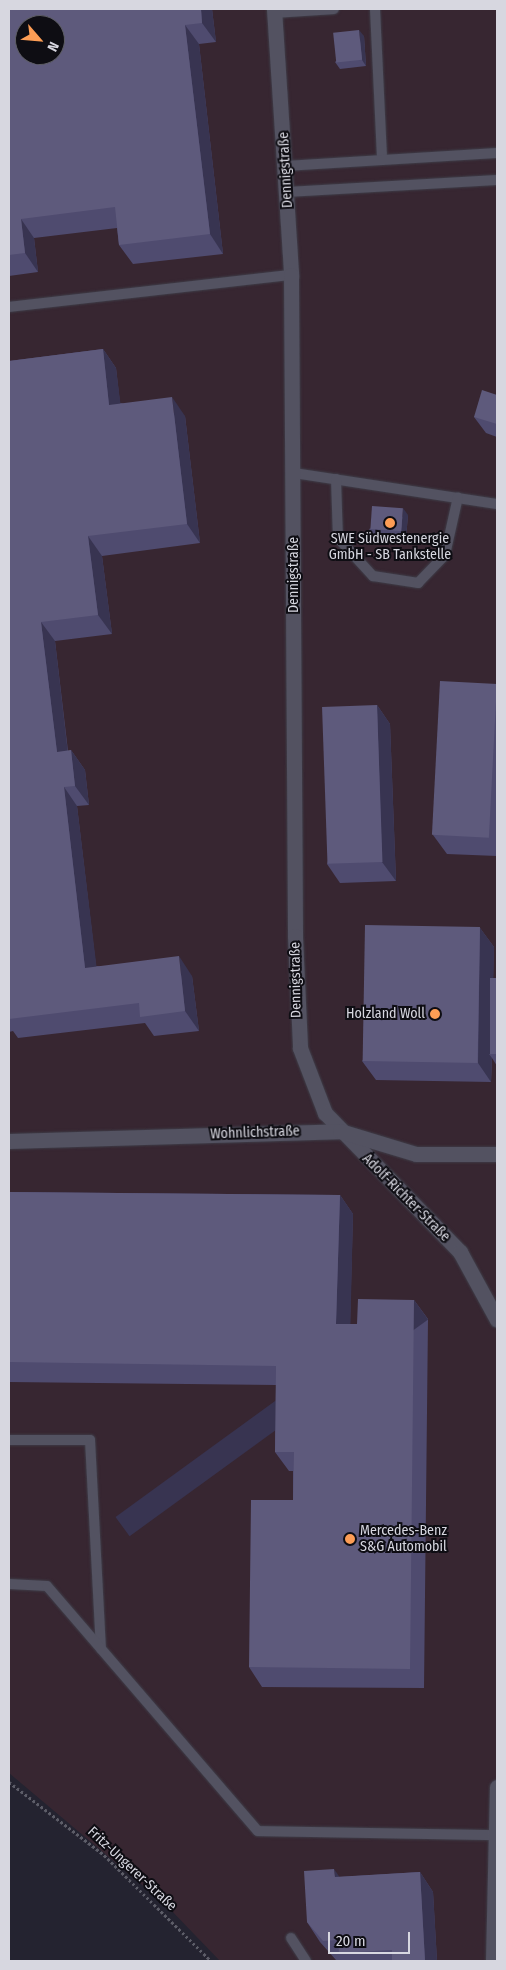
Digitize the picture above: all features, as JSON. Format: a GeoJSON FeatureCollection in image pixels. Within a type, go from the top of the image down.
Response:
{"type":"FeatureCollection","features":[{"type":"Feature","properties":{"kind":"street","name":"Dennigstraße"},"geometry":{"type":"LineString","coordinates":[[274,11],[291,275],[294,473],[296,1016],[300,1048],[316,1091],[340,1131]]}},
{"type":"Feature","properties":{"kind":"street","name":"Wohnlichstraße"},"geometry":{"type":"LineString","coordinates":[[9,1141],[340,1131],[416,1154],[497,1154]]}},
{"type":"Feature","properties":{"kind":"street","name":"Adolf-Richter-Straße"},"geometry":{"type":"LineString","coordinates":[[340,1131],[460,1252],[497,1320]]}},
{"type":"Feature","properties":{"kind":"street"},"geometry":{"type":"LineString","coordinates":[[493,1961],[497,1787]]}},
{"type":"Feature","properties":{"kind":"lane"},"geometry":{"type":"LineString","coordinates":[[274,11],[334,9]]}},
{"type":"Feature","properties":{"kind":"lane"},"geometry":{"type":"LineString","coordinates":[[375,9],[382,160]]}},
{"type":"Feature","properties":{"kind":"lane"},"geometry":{"type":"LineString","coordinates":[[285,166],[497,153]]}},
{"type":"Feature","properties":{"kind":"lane"},"geometry":{"type":"LineString","coordinates":[[287,192],[497,180]]}},
{"type":"Feature","properties":{"kind":"lane"},"geometry":{"type":"LineString","coordinates":[[9,307],[291,275]]}},
{"type":"Feature","properties":{"kind":"lane"},"geometry":{"type":"LineString","coordinates":[[294,473],[497,504]]}},
{"type":"Feature","properties":{"kind":"lane"},"geometry":{"type":"LineString","coordinates":[[336,479],[338,538],[373,576],[418,583],[445,555],[458,497]]}},
{"type":"Feature","properties":{"kind":"lane"},"geometry":{"type":"LineString","coordinates":[[9,1440],[90,1440],[101,1649]]}},
{"type":"Feature","properties":{"kind":"lane"},"geometry":{"type":"LineString","coordinates":[[9,1584],[47,1586],[258,1831],[495,1835]]}},
{"type":"Feature","properties":{"kind":"lane"},"geometry":{"type":"LineString","coordinates":[[290,1938],[306,1961]]}},
{"type":"Feature","properties":{"kind":"path","name":"Fritz-Ungerer-Straße"},"geometry":{"type":"LineString","coordinates":[[9,1782],[104,1855],[211,1961]]}},
{"type":"Feature","properties":{"kind":"shaded area"},"geometry":{"type":"Polygon","coordinates":[[[9,9],[497,9],[497,1961],[220,1961],[167,1906],[9,1773],[9,9]]]}},
{"type":"Feature","properties":{"kind":"building"},"geometry":{"type":"Polygon","coordinates":[[[9,9],[201,9],[202,23],[185,25],[210,234],[119,245],[115,207],[21,219],[25,253],[9,255],[9,9]]]}},
{"type":"Feature","properties":{"kind":"building"},"geometry":{"type":"Polygon","coordinates":[[[359,30],[362,60],[336,63],[333,33],[359,30]]]}},
{"type":"Feature","properties":{"kind":"building"},"geometry":{"type":"Polygon","coordinates":[[[103,349],[109,405],[172,397],[187,524],[88,536],[98,615],[41,622],[57,752],[71,750],[75,786],[64,787],[85,968],[179,956],[185,1011],[140,1017],[139,1003],[9,1019],[9,361],[103,349]]]}},
{"type":"Feature","properties":{"kind":"building"},"geometry":{"type":"Polygon","coordinates":[[[482,390],[497,395],[497,424],[474,417],[482,390]]]}},
{"type":"Feature","properties":{"kind":"building"},"geometry":{"type":"Polygon","coordinates":[[[372,506],[403,508],[401,531],[370,529],[372,506]]]}},
{"type":"Feature","properties":{"kind":"building"},"geometry":{"type":"Polygon","coordinates":[[[440,681],[497,684],[489,838],[432,835],[440,681]]]}},
{"type":"Feature","properties":{"kind":"building"},"geometry":{"type":"Polygon","coordinates":[[[377,705],[382,862],[328,864],[322,707],[377,705]]]}},
{"type":"Feature","properties":{"kind":"building","name":"Holzland Woll"},"geometry":{"type":"Polygon","coordinates":[[[365,925],[480,927],[478,1063],[363,1061],[365,925]]]}},
{"type":"Feature","properties":{"kind":"building"},"geometry":{"type":"Polygon","coordinates":[[[490,978],[497,978],[497,1054],[490,1054],[490,978]]]}},
{"type":"Feature","properties":{"kind":"building"},"geometry":{"type":"Polygon","coordinates":[[[9,1192],[340,1195],[336,1324],[357,1324],[358,1299],[414,1300],[410,1669],[249,1667],[251,1500],[293,1500],[294,1452],[275,1452],[276,1366],[9,1362],[9,1192]]]}},
{"type":"Feature","properties":{"kind":"building"},"geometry":{"type":"Polygon","coordinates":[[[334,1869],[335,1877],[420,1872],[425,1961],[392,1961],[392,1950],[339,1953],[338,1940],[323,1941],[307,1922],[304,1871],[334,1869]]]}},
{"type":"Feature","properties":{"kind":"place","name":"SWE Südwestenergie GmbH - SB Tankstelle"},"geometry":{"type":"Point","coordinates":[390,523]}},
{"type":"Feature","properties":{"kind":"place","name":"Holzland Woll"},"geometry":{"type":"Point","coordinates":[435,1014]}},
{"type":"Feature","properties":{"kind":"place","name":"Mercedes-Benz S&G Automobil"},"geometry":{"type":"Point","coordinates":[350,1539]}}]}
